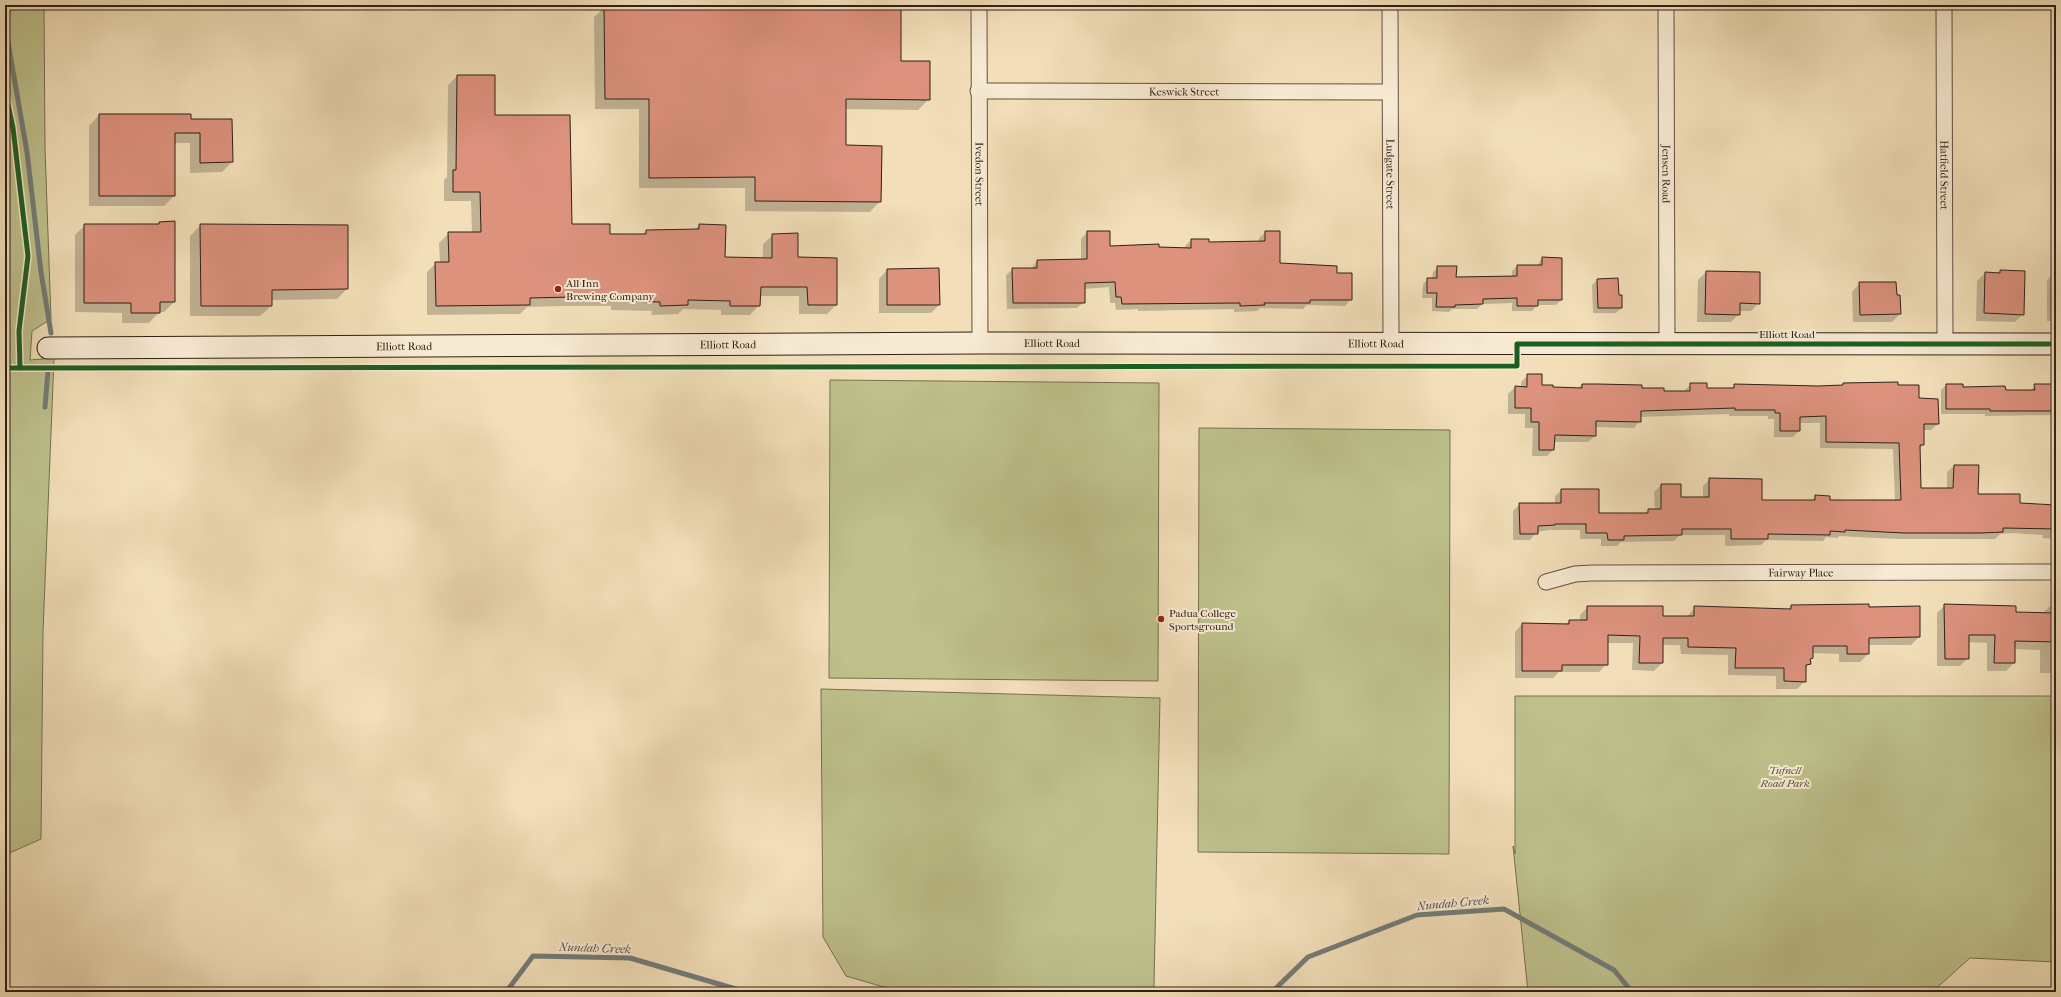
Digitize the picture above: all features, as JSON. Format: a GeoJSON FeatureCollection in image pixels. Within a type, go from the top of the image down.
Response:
{"type":"FeatureCollection","features":[{"type":"Feature","properties":{"kind":"street","name":"Ivedon Street"},"geometry":{"type":"LineString","coordinates":[[978,5],[980,343]]}},
{"type":"Feature","properties":{"kind":"street","name":"Ludgate Street"},"geometry":{"type":"LineString","coordinates":[[1390,5],[1390,343]]}},
{"type":"Feature","properties":{"kind":"street","name":"Jensen Road"},"geometry":{"type":"LineString","coordinates":[[1666,5],[1667,344]]}},
{"type":"Feature","properties":{"kind":"street","name":"Hatfield Street"},"geometry":{"type":"LineString","coordinates":[[1944,5],[1944,345]]}},
{"type":"Feature","properties":{"kind":"street","name":"Keswick Street"},"geometry":{"type":"LineString","coordinates":[[978,91],[1390,92]]}},
{"type":"Feature","properties":{"kind":"street","name":"Elliott Road"},"geometry":{"type":"LineString","coordinates":[[48,348],[980,343],[2056,344]]}},
{"type":"Feature","properties":{"kind":"street","name":"Fairway Place"},"geometry":{"type":"LineString","coordinates":[[1546,582],[1575,574],[1592,573],[2056,572]]}},
{"type":"Feature","properties":{"kind":"green space"},"geometry":{"type":"Polygon","coordinates":[[[5,5],[44,5],[45,148],[51,319],[32,331],[30,360],[54,358],[43,632],[41,839],[5,855],[5,5]]]}},
{"type":"Feature","properties":{"kind":"green space"},"geometry":{"type":"Polygon","coordinates":[[[830,380],[1159,383],[1158,681],[829,678],[830,380]]]}},
{"type":"Feature","properties":{"kind":"green space"},"geometry":{"type":"Polygon","coordinates":[[[1199,428],[1450,430],[1449,854],[1198,852],[1199,428]]]}},
{"type":"Feature","properties":{"kind":"green space"},"geometry":{"type":"Polygon","coordinates":[[[821,689],[1160,698],[1154,985],[1152,992],[901,992],[846,976],[823,937],[821,689]]]}},
{"type":"Feature","properties":{"kind":"green space","name":"Tufnell Road Park"},"geometry":{"type":"Polygon","coordinates":[[[1515,696],[2056,696],[2056,962],[1970,958],[1932,992],[1528,992],[1513,846],[1515,854],[1515,696]]]}},
{"type":"Feature","properties":{"kind":"building"},"geometry":{"type":"Polygon","coordinates":[[[604,6],[901,6],[901,61],[930,61],[930,100],[846,99],[846,145],[882,146],[881,202],[755,201],[755,177],[649,178],[649,99],[605,99],[604,6]]]}},
{"type":"Feature","properties":{"kind":"building"},"geometry":{"type":"Polygon","coordinates":[[[457,75],[495,75],[495,115],[570,115],[572,224],[610,224],[610,234],[646,234],[646,230],[699,229],[699,224],[726,225],[725,257],[772,258],[772,234],[798,233],[798,257],[837,258],[837,305],[808,305],[807,287],[761,287],[760,306],[730,306],[730,301],[688,300],[688,305],[660,306],[660,302],[620,301],[620,297],[572,297],[530,298],[530,305],[436,306],[435,262],[449,262],[448,232],[481,232],[480,192],[453,192],[453,170],[456,170],[457,75]]]}},
{"type":"Feature","properties":{"kind":"building"},"geometry":{"type":"Polygon","coordinates":[[[99,114],[191,114],[191,119],[232,119],[233,162],[200,163],[200,133],[175,133],[175,196],[99,196],[99,114]]]}},
{"type":"Feature","properties":{"kind":"building"},"geometry":{"type":"Polygon","coordinates":[[[175,221],[175,302],[160,302],[160,313],[131,313],[131,303],[84,303],[84,224],[159,224],[159,222],[175,221]]]}},
{"type":"Feature","properties":{"kind":"building"},"geometry":{"type":"Polygon","coordinates":[[[200,224],[348,225],[348,289],[272,290],[272,306],[201,306],[200,224]]]}},
{"type":"Feature","properties":{"kind":"building"},"geometry":{"type":"Polygon","coordinates":[[[1087,231],[1110,231],[1110,246],[1159,244],[1159,247],[1191,248],[1191,239],[1209,239],[1209,242],[1265,241],[1265,231],[1280,231],[1280,263],[1337,266],[1337,273],[1352,273],[1352,300],[1310,300],[1310,303],[1264,303],[1265,305],[1240,306],[1240,303],[1122,304],[1121,297],[1116,297],[1115,282],[1085,283],[1085,303],[1013,303],[1012,268],[1037,268],[1037,260],[1087,259],[1087,231]]]}},
{"type":"Feature","properties":{"kind":"building"},"geometry":{"type":"Polygon","coordinates":[[[1542,257],[1562,258],[1562,300],[1538,300],[1538,306],[1517,306],[1517,298],[1483,299],[1483,304],[1455,305],[1455,307],[1436,307],[1437,293],[1427,293],[1427,278],[1437,278],[1437,266],[1457,266],[1456,277],[1517,276],[1517,265],[1542,265],[1542,257]]]}},
{"type":"Feature","properties":{"kind":"building"},"geometry":{"type":"Polygon","coordinates":[[[939,268],[940,305],[887,305],[887,269],[939,268]]]}},
{"type":"Feature","properties":{"kind":"building"},"geometry":{"type":"Polygon","coordinates":[[[2000,270],[2025,271],[2024,315],[1984,313],[1985,272],[2000,273],[2000,270]]]}},
{"type":"Feature","properties":{"kind":"building"},"geometry":{"type":"Polygon","coordinates":[[[1706,271],[1760,272],[1760,304],[1740,303],[1740,315],[1705,314],[1706,271]]]}},
{"type":"Feature","properties":{"kind":"building"},"geometry":{"type":"Polygon","coordinates":[[[1618,278],[1619,295],[1622,295],[1622,308],[1598,308],[1597,279],[1618,278]]]}},
{"type":"Feature","properties":{"kind":"building"},"geometry":{"type":"Polygon","coordinates":[[[1859,282],[1896,282],[1897,295],[1900,295],[1901,314],[1860,315],[1859,282]]]}},
{"type":"Feature","properties":{"kind":"building"},"geometry":{"type":"Polygon","coordinates":[[[1527,374],[1542,374],[1542,385],[1553,385],[1553,387],[1582,388],[1582,384],[1642,385],[1642,388],[1664,388],[1664,391],[1690,391],[1690,383],[1707,383],[1707,388],[1734,388],[1734,384],[1818,386],[1843,385],[1843,383],[1898,382],[1898,385],[1919,385],[1919,398],[1938,399],[1939,424],[1924,424],[1924,445],[1920,445],[1921,488],[1953,488],[1954,465],[1979,465],[1978,494],[2020,494],[2020,503],[2056,505],[2056,529],[2003,528],[2003,532],[1981,533],[1904,533],[1845,530],[1845,532],[1830,531],[1830,535],[1768,534],[1768,539],[1731,539],[1731,529],[1682,529],[1682,535],[1624,536],[1624,540],[1608,540],[1607,533],[1586,533],[1586,524],[1555,524],[1538,526],[1538,534],[1520,534],[1519,503],[1561,503],[1561,489],[1599,489],[1599,513],[1648,513],[1648,509],[1661,509],[1661,484],[1681,484],[1681,497],[1709,497],[1709,478],[1762,479],[1762,500],[1815,500],[1815,495],[1830,496],[1830,500],[1901,500],[1899,443],[1826,442],[1826,416],[1800,417],[1800,431],[1780,431],[1780,413],[1775,413],[1775,410],[1735,410],[1735,408],[1641,411],[1641,422],[1596,421],[1596,436],[1555,435],[1554,450],[1539,450],[1539,422],[1531,422],[1531,408],[1515,408],[1515,386],[1527,387],[1527,374]]]}},
{"type":"Feature","properties":{"kind":"building"},"geometry":{"type":"Polygon","coordinates":[[[1946,384],[1963,384],[1963,387],[2005,386],[2006,390],[2035,390],[2034,384],[2056,384],[2056,411],[1946,409],[1946,384]]]}},
{"type":"Feature","properties":{"kind":"building"},"geometry":{"type":"Polygon","coordinates":[[[1869,604],[1869,607],[1920,606],[1920,637],[1869,638],[1869,654],[1847,654],[1847,646],[1813,646],[1813,658],[1810,659],[1811,664],[1806,665],[1806,682],[1784,681],[1784,668],[1735,668],[1736,648],[1688,647],[1688,638],[1663,638],[1663,663],[1639,663],[1640,636],[1608,635],[1608,665],[1562,665],[1562,671],[1522,671],[1522,623],[1569,624],[1569,620],[1587,620],[1587,606],[1663,606],[1663,616],[1694,616],[1694,606],[1791,609],[1791,605],[1869,604]]]}},
{"type":"Feature","properties":{"kind":"building"},"geometry":{"type":"Polygon","coordinates":[[[1944,604],[2016,606],[2016,612],[2056,613],[2056,642],[2015,641],[2015,663],[1994,663],[1995,635],[1969,635],[1969,659],[1945,659],[1944,604]]]}},
{"type":"Feature","properties":{"kind":"waterway"},"geometry":{"type":"LineString","coordinates":[[5,25],[27,152],[41,272],[51,333]]}},
{"type":"Feature","properties":{"kind":"waterway"},"geometry":{"type":"LineString","coordinates":[[45,407],[48,371]]}},
{"type":"Feature","properties":{"kind":"waterway","name":"Nundah Creek"},"geometry":{"type":"LineString","coordinates":[[1272,992],[1308,957],[1417,915],[1504,909],[1614,970],[1632,992]]}},
{"type":"Feature","properties":{"kind":"waterway","name":"Nundah Creek"},"geometry":{"type":"LineString","coordinates":[[506,992],[533,956],[630,958],[746,992]]}},
{"type":"Feature","properties":{"kind":"cycle path"},"geometry":{"type":"LineString","coordinates":[[5,90],[13,128],[28,256],[19,331],[20,368]]}},
{"type":"Feature","properties":{"kind":"cycle path"},"geometry":{"type":"LineString","coordinates":[[5,368],[1517,366],[1517,344],[2056,344]]}},
{"type":"Feature","properties":{"kind":"place","name":"All Inn Brewing Company"},"geometry":{"type":"Point","coordinates":[558,289]}},
{"type":"Feature","properties":{"kind":"place","name":"Padua College Sportsground"},"geometry":{"type":"Point","coordinates":[1161,619]}}]}
